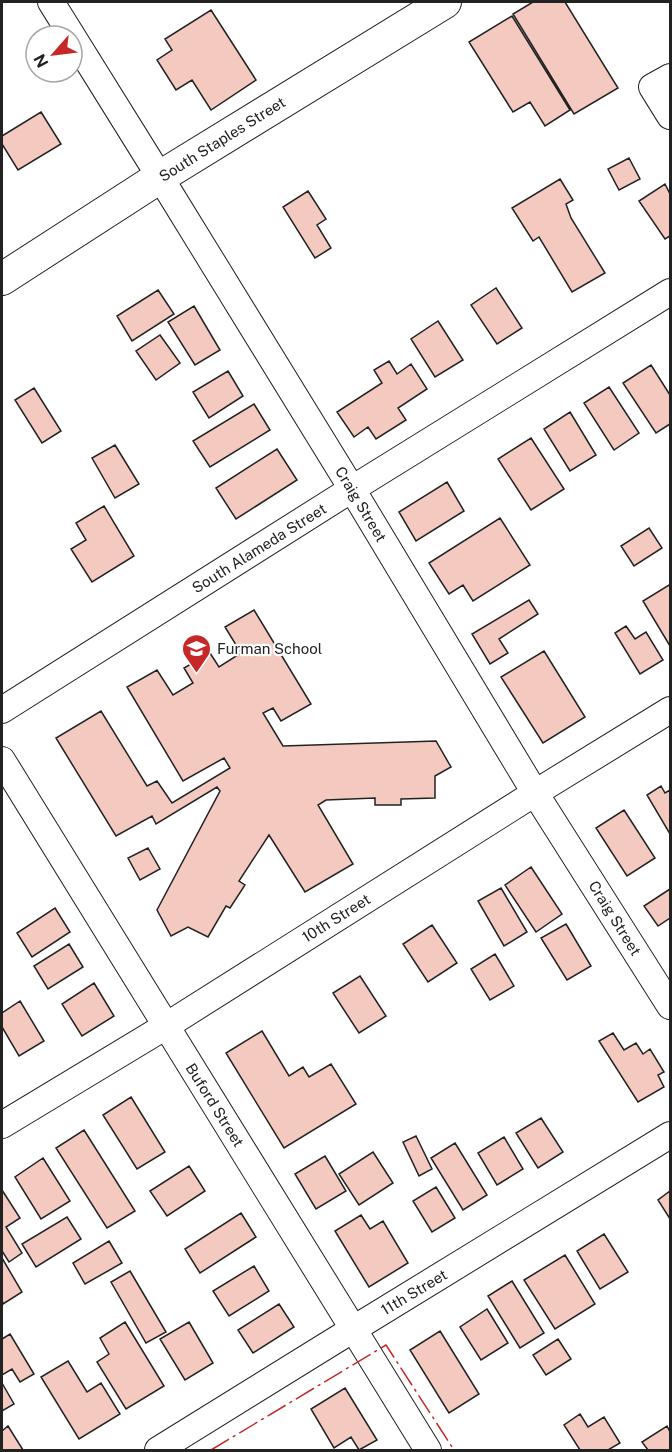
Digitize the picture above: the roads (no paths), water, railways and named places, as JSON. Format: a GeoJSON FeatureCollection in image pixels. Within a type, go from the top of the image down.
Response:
{"type":"FeatureCollection","features":[{"type":"Feature","properties":{"kind":"main road","name":"South Staples Street"},"geometry":{"type":"LineString","coordinates":[[2,279],[160,177],[445,2]]}},
{"type":"Feature","properties":{"kind":"street","name":"Craig Street"},"geometry":{"type":"LineString","coordinates":[[51,2],[352,489],[535,793],[670,1006]]}},
{"type":"Feature","properties":{"kind":"street"},"geometry":{"type":"LineString","coordinates":[[670,77],[652,87],[670,116]]}},
{"type":"Feature","properties":{"kind":"street","name":"South Alameda Street"},"geometry":{"type":"LineString","coordinates":[[2,710],[670,292]]}},
{"type":"Feature","properties":{"kind":"street","name":"10th Street"},"geometry":{"type":"LineString","coordinates":[[2,1125],[166,1026],[670,710]]}},
{"type":"Feature","properties":{"kind":"street","name":"Buford Street"},"geometry":{"type":"LineString","coordinates":[[2,760],[429,1450]]}},
{"type":"Feature","properties":{"kind":"street","name":"11th Street"},"geometry":{"type":"LineString","coordinates":[[158,1450],[670,1135]]}},
{"type":"Feature","properties":{"kind":"place","name":"Furman School"},"geometry":{"type":"Point","coordinates":[196,674]}}]}
